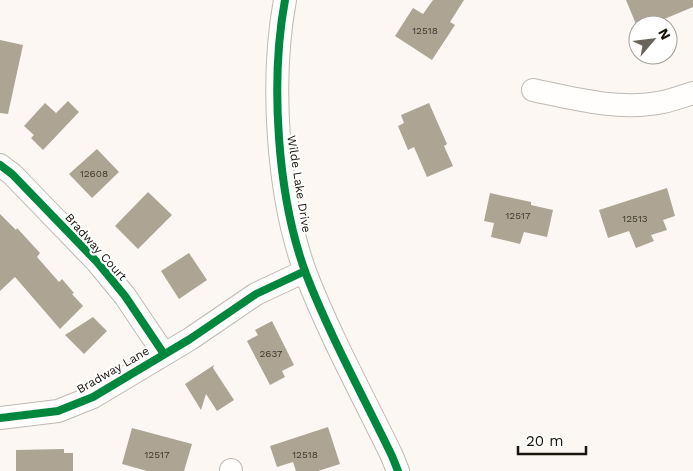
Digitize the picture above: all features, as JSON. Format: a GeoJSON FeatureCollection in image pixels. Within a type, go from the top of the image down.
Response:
{"type":"FeatureCollection","features":[{"type":"Feature","properties":{"kind":"street","name":"Wilde Lake Drive"},"geometry":{"type":"LineString","coordinates":[[285,0],[278,73],[279,132],[288,205],[305,271],[320,308],[398,471]]}},
{"type":"Feature","properties":{"kind":"street"},"geometry":{"type":"LineString","coordinates":[[533,90],[618,104],[662,102],[693,93]]}},
{"type":"Feature","properties":{"kind":"street","name":"Bradway Court"},"geometry":{"type":"LineString","coordinates":[[0,165],[12,174],[97,262],[125,296],[164,354]]}},
{"type":"Feature","properties":{"kind":"street","name":"Bradway Lane"},"geometry":{"type":"LineString","coordinates":[[0,418],[58,411],[93,398],[256,294],[305,271]]}},
{"type":"Feature","properties":{"kind":"building"},"geometry":{"type":"Polygon","coordinates":[[[433,0],[464,0],[450,22],[455,25],[432,60],[395,36],[413,8],[423,14],[433,0]]]}},
{"type":"Feature","properties":{"kind":"building"},"geometry":{"type":"Polygon","coordinates":[[[626,0],[693,0],[693,7],[674,15],[632,15],[626,0]]]}},
{"type":"Feature","properties":{"kind":"building"},"geometry":{"type":"Polygon","coordinates":[[[0,40],[23,45],[8,114],[0,113],[0,40]]]}},
{"type":"Feature","properties":{"kind":"building"},"geometry":{"type":"Polygon","coordinates":[[[68,101],[79,112],[43,150],[31,138],[34,135],[24,126],[45,103],[56,113],[68,101]]]}},
{"type":"Feature","properties":{"kind":"building"},"geometry":{"type":"Polygon","coordinates":[[[429,103],[447,144],[444,146],[453,166],[427,177],[414,147],[408,150],[398,126],[404,123],[401,115],[429,103]]]}},
{"type":"Feature","properties":{"kind":"building"},"geometry":{"type":"Polygon","coordinates":[[[97,149],[119,172],[92,198],[69,174],[97,149]]]}},
{"type":"Feature","properties":{"kind":"building"},"geometry":{"type":"Polygon","coordinates":[[[667,188],[675,216],[663,220],[667,230],[651,235],[654,241],[636,248],[629,231],[608,238],[599,210],[667,188]]]}},
{"type":"Feature","properties":{"kind":"building"},"geometry":{"type":"Polygon","coordinates":[[[148,192],[172,215],[138,249],[115,226],[148,192]]]}},
{"type":"Feature","properties":{"kind":"building"},"geometry":{"type":"Polygon","coordinates":[[[490,193],[531,202],[531,205],[553,210],[547,237],[524,232],[520,244],[491,237],[494,223],[484,221],[490,193]]]}},
{"type":"Feature","properties":{"kind":"building"},"geometry":{"type":"Polygon","coordinates":[[[0,214],[16,230],[17,228],[40,253],[37,257],[59,282],[62,279],[83,306],[60,329],[15,277],[0,291],[0,214]]]}},
{"type":"Feature","properties":{"kind":"building"},"geometry":{"type":"Polygon","coordinates":[[[189,253],[207,280],[179,299],[161,271],[189,253]]]}},
{"type":"Feature","properties":{"kind":"building"},"geometry":{"type":"Polygon","coordinates":[[[93,317],[107,331],[84,354],[65,335],[93,317]]]}},
{"type":"Feature","properties":{"kind":"building"},"geometry":{"type":"Polygon","coordinates":[[[272,321],[294,365],[282,371],[285,377],[270,385],[247,341],[258,335],[255,330],[272,321]]]}},
{"type":"Feature","properties":{"kind":"building"},"geometry":{"type":"Polygon","coordinates":[[[214,365],[213,368],[234,400],[217,411],[206,394],[201,410],[185,384],[214,365]]]}},
{"type":"Feature","properties":{"kind":"building"},"geometry":{"type":"Polygon","coordinates":[[[328,427],[340,464],[318,471],[296,471],[293,462],[277,467],[270,446],[328,427]]]}},
{"type":"Feature","properties":{"kind":"building"},"geometry":{"type":"Polygon","coordinates":[[[132,428],[192,444],[184,471],[147,471],[122,464],[132,428]]]}},
{"type":"Feature","properties":{"kind":"building"},"geometry":{"type":"Polygon","coordinates":[[[64,449],[64,453],[73,453],[73,471],[16,471],[16,450],[64,449]]]}},
{"type":"Feature","properties":{"kind":"cycle path"},"geometry":{"type":"LineString","coordinates":[[285,0],[280,32],[277,102],[279,138],[288,210],[306,274],[325,320],[398,471]]}},
{"type":"Feature","properties":{"kind":"cycle path"},"geometry":{"type":"LineString","coordinates":[[0,165],[12,174],[97,262],[125,296],[164,354]]}},
{"type":"Feature","properties":{"kind":"cycle path"},"geometry":{"type":"LineString","coordinates":[[0,418],[58,411],[93,397],[190,339],[256,294],[305,271]]}}]}
